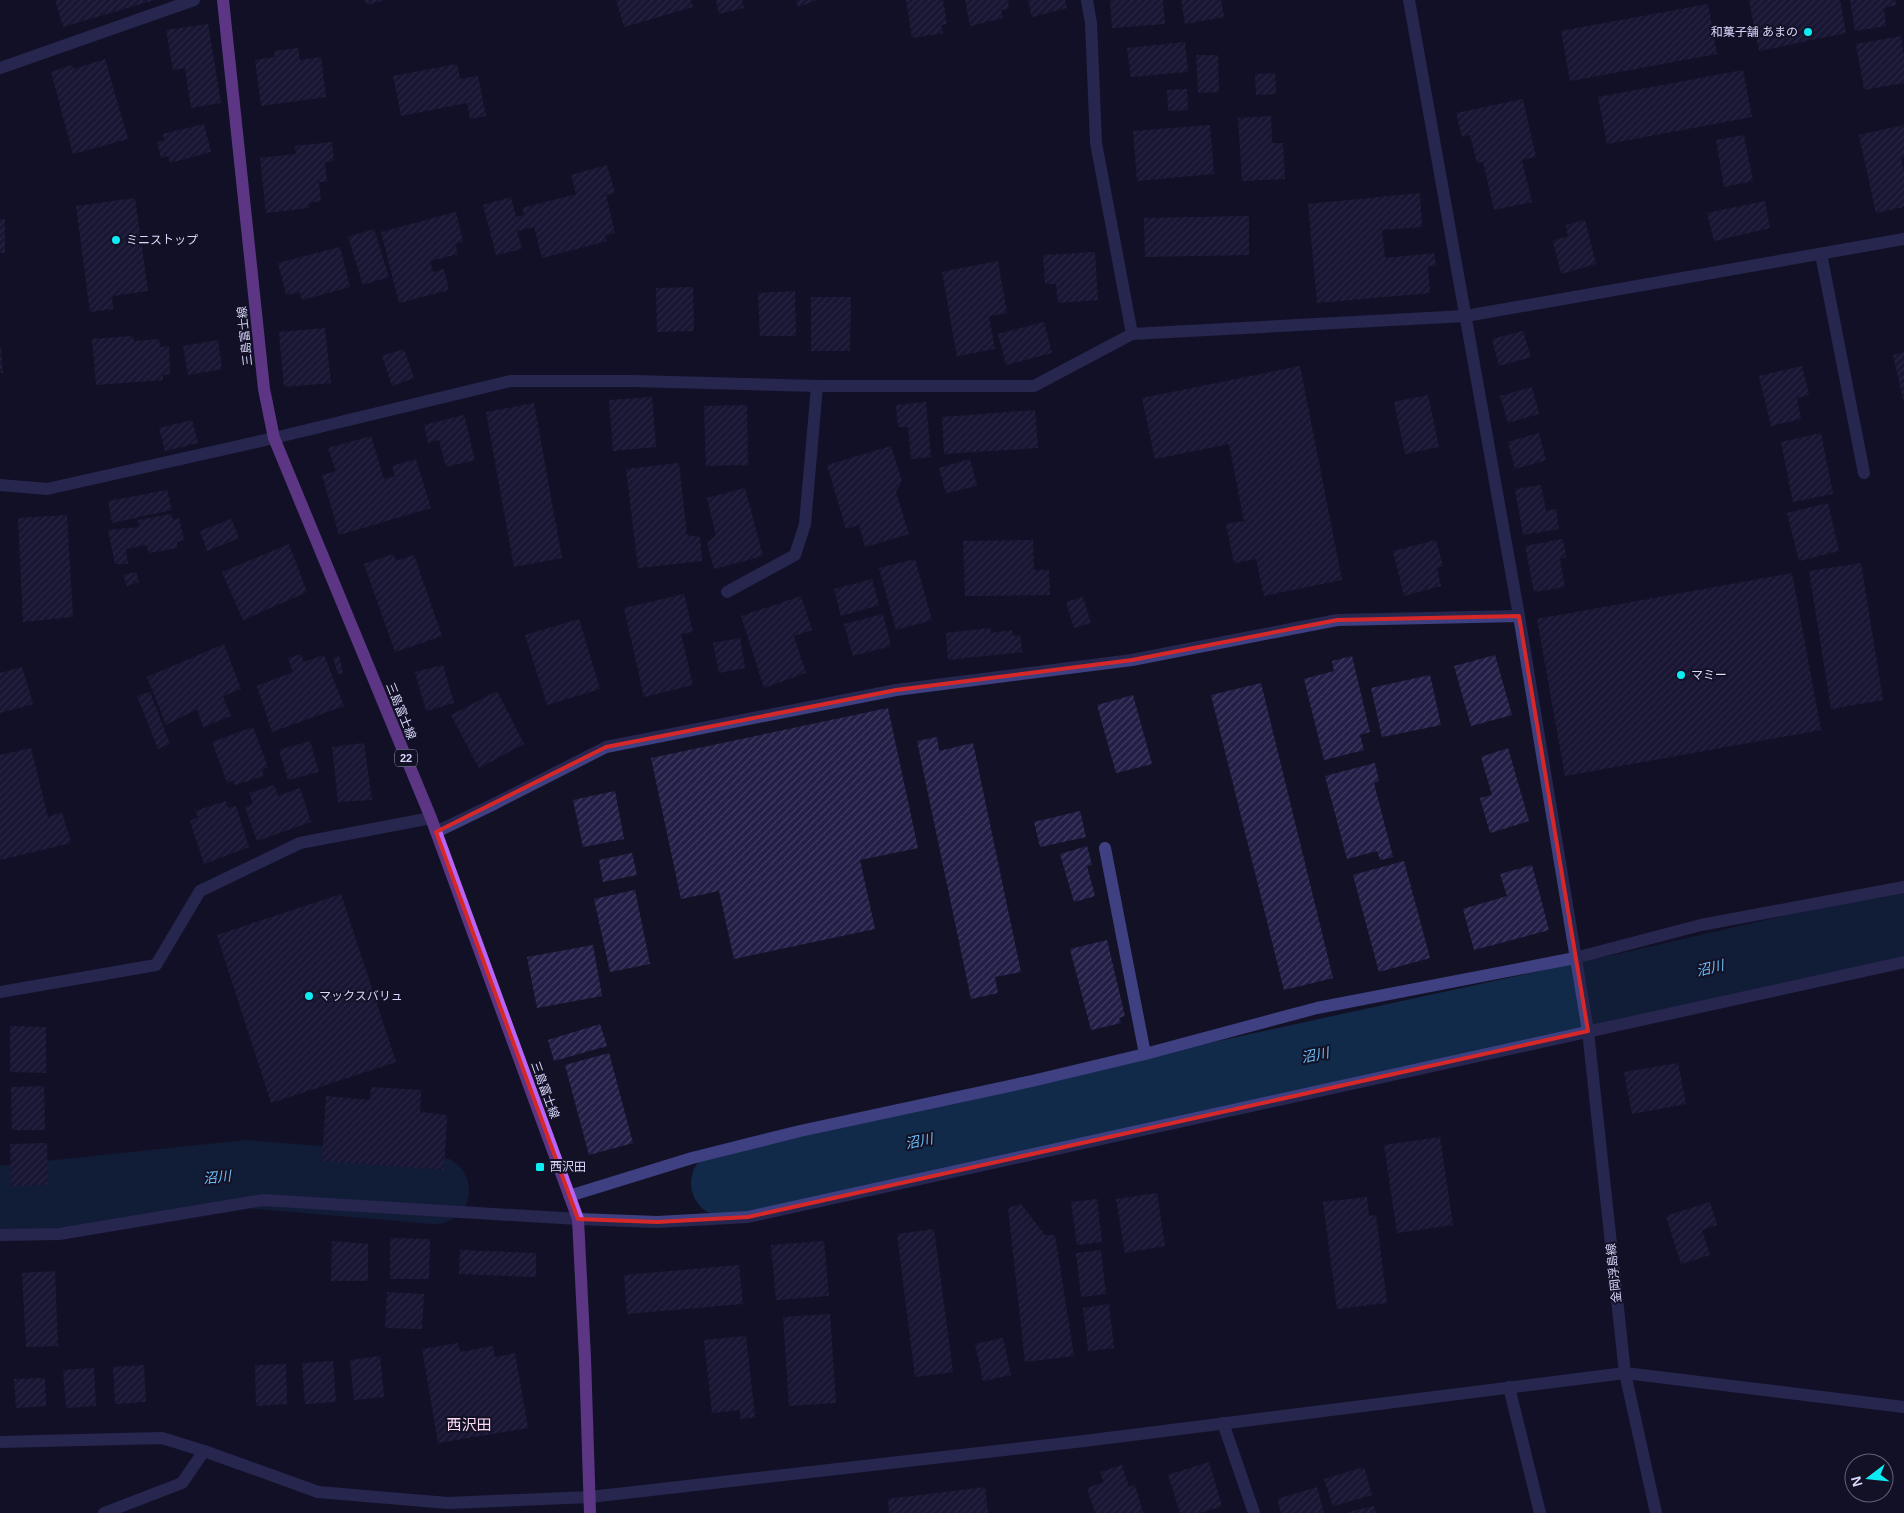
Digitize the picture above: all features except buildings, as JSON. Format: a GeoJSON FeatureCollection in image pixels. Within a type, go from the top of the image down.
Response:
{"type":"FeatureCollection","features":[{"type":"Feature","properties":{"kind":"main road","name":"三島富士線"},"geometry":{"type":"LineString","coordinates":[[223,0],[264,389],[274,438],[436,832],[578,1220],[590,1513]]}},
{"type":"Feature","properties":{"kind":"street"},"geometry":{"type":"LineString","coordinates":[[0,68],[194,0]]}},
{"type":"Feature","properties":{"kind":"street"},"geometry":{"type":"LineString","coordinates":[[1087,0],[1091,23],[1096,143],[1132,334]]}},
{"type":"Feature","properties":{"kind":"street","name":"金岡浮島線"},"geometry":{"type":"LineString","coordinates":[[1409,0],[1519,616],[1588,1031],[1625,1373],[1656,1513]]}},
{"type":"Feature","properties":{"kind":"street"},"geometry":{"type":"LineString","coordinates":[[0,485],[47,489],[274,438],[510,381],[634,381],[817,386],[1034,386],[1132,334],[1466,316],[1904,239]]}},
{"type":"Feature","properties":{"kind":"street"},"geometry":{"type":"LineString","coordinates":[[1821,254],[1864,473]]}},
{"type":"Feature","properties":{"kind":"street"},"geometry":{"type":"LineString","coordinates":[[727,592],[795,555],[805,524],[817,386]]}},
{"type":"Feature","properties":{"kind":"street"},"geometry":{"type":"LineString","coordinates":[[436,832],[606,746],[896,690],[1132,660],[1336,620],[1519,616]]}},
{"type":"Feature","properties":{"kind":"street"},"geometry":{"type":"LineString","coordinates":[[0,992],[156,965],[200,891],[300,843],[430,818]]}},
{"type":"Feature","properties":{"kind":"street"},"geometry":{"type":"LineString","coordinates":[[1105,848],[1145,1054]]}},
{"type":"Feature","properties":{"kind":"street"},"geometry":{"type":"LineString","coordinates":[[569,1196],[692,1158],[755,1142],[1145,1054],[1317,1008],[1575,958],[1701,925],[1904,887]]}},
{"type":"Feature","properties":{"kind":"street"},"geometry":{"type":"LineString","coordinates":[[0,1235],[59,1234],[263,1200],[578,1220],[657,1222],[748,1217],[1904,962]]}},
{"type":"Feature","properties":{"kind":"street"},"geometry":{"type":"LineString","coordinates":[[0,1442],[162,1438],[318,1492],[448,1503],[590,1497],[1074,1442],[1625,1373],[1904,1406]]}},
{"type":"Feature","properties":{"kind":"street"},"geometry":{"type":"LineString","coordinates":[[1508,1387],[1540,1513]]}},
{"type":"Feature","properties":{"kind":"street"},"geometry":{"type":"LineString","coordinates":[[1223,1423],[1254,1513]]}},
{"type":"Feature","properties":{"kind":"street"},"geometry":{"type":"LineString","coordinates":[[104,1513],[182,1483],[204,1451]]}},
{"type":"Feature","properties":{"kind":"highlighted area"},"geometry":{"type":"Polygon","coordinates":[[[1519,616],[1588,1031],[748,1217],[657,1222],[578,1219],[436,832],[606,747],[896,690],[1132,660],[1337,620],[1519,616]]]}},
{"type":"Feature","properties":{"kind":"waterway","name":"沼川"},"geometry":{"type":"LineString","coordinates":[[725,1183],[1626,987],[1904,923]]}},
{"type":"Feature","properties":{"kind":"waterway","name":"沼川"},"geometry":{"type":"LineString","coordinates":[[0,1200],[247,1174],[435,1190]]}},
{"type":"Feature","properties":{"kind":"place","name":"和菓子舗 あまの"},"geometry":{"type":"Point","coordinates":[1808,32]}},
{"type":"Feature","properties":{"kind":"place","name":"ミニストップ"},"geometry":{"type":"Point","coordinates":[116,240]}},
{"type":"Feature","properties":{"kind":"place","name":"マミー"},"geometry":{"type":"Point","coordinates":[1681,675]}},
{"type":"Feature","properties":{"kind":"place","name":"マックスバリュ"},"geometry":{"type":"Point","coordinates":[309,996]}},
{"type":"Feature","properties":{"kind":"place","name":"西沢田"},"geometry":{"type":"Point","coordinates":[540,1167]}},
{"type":"Feature","properties":{"kind":"district","name":"西沢田"},"geometry":{"type":"Point","coordinates":[469,1424]}}]}
